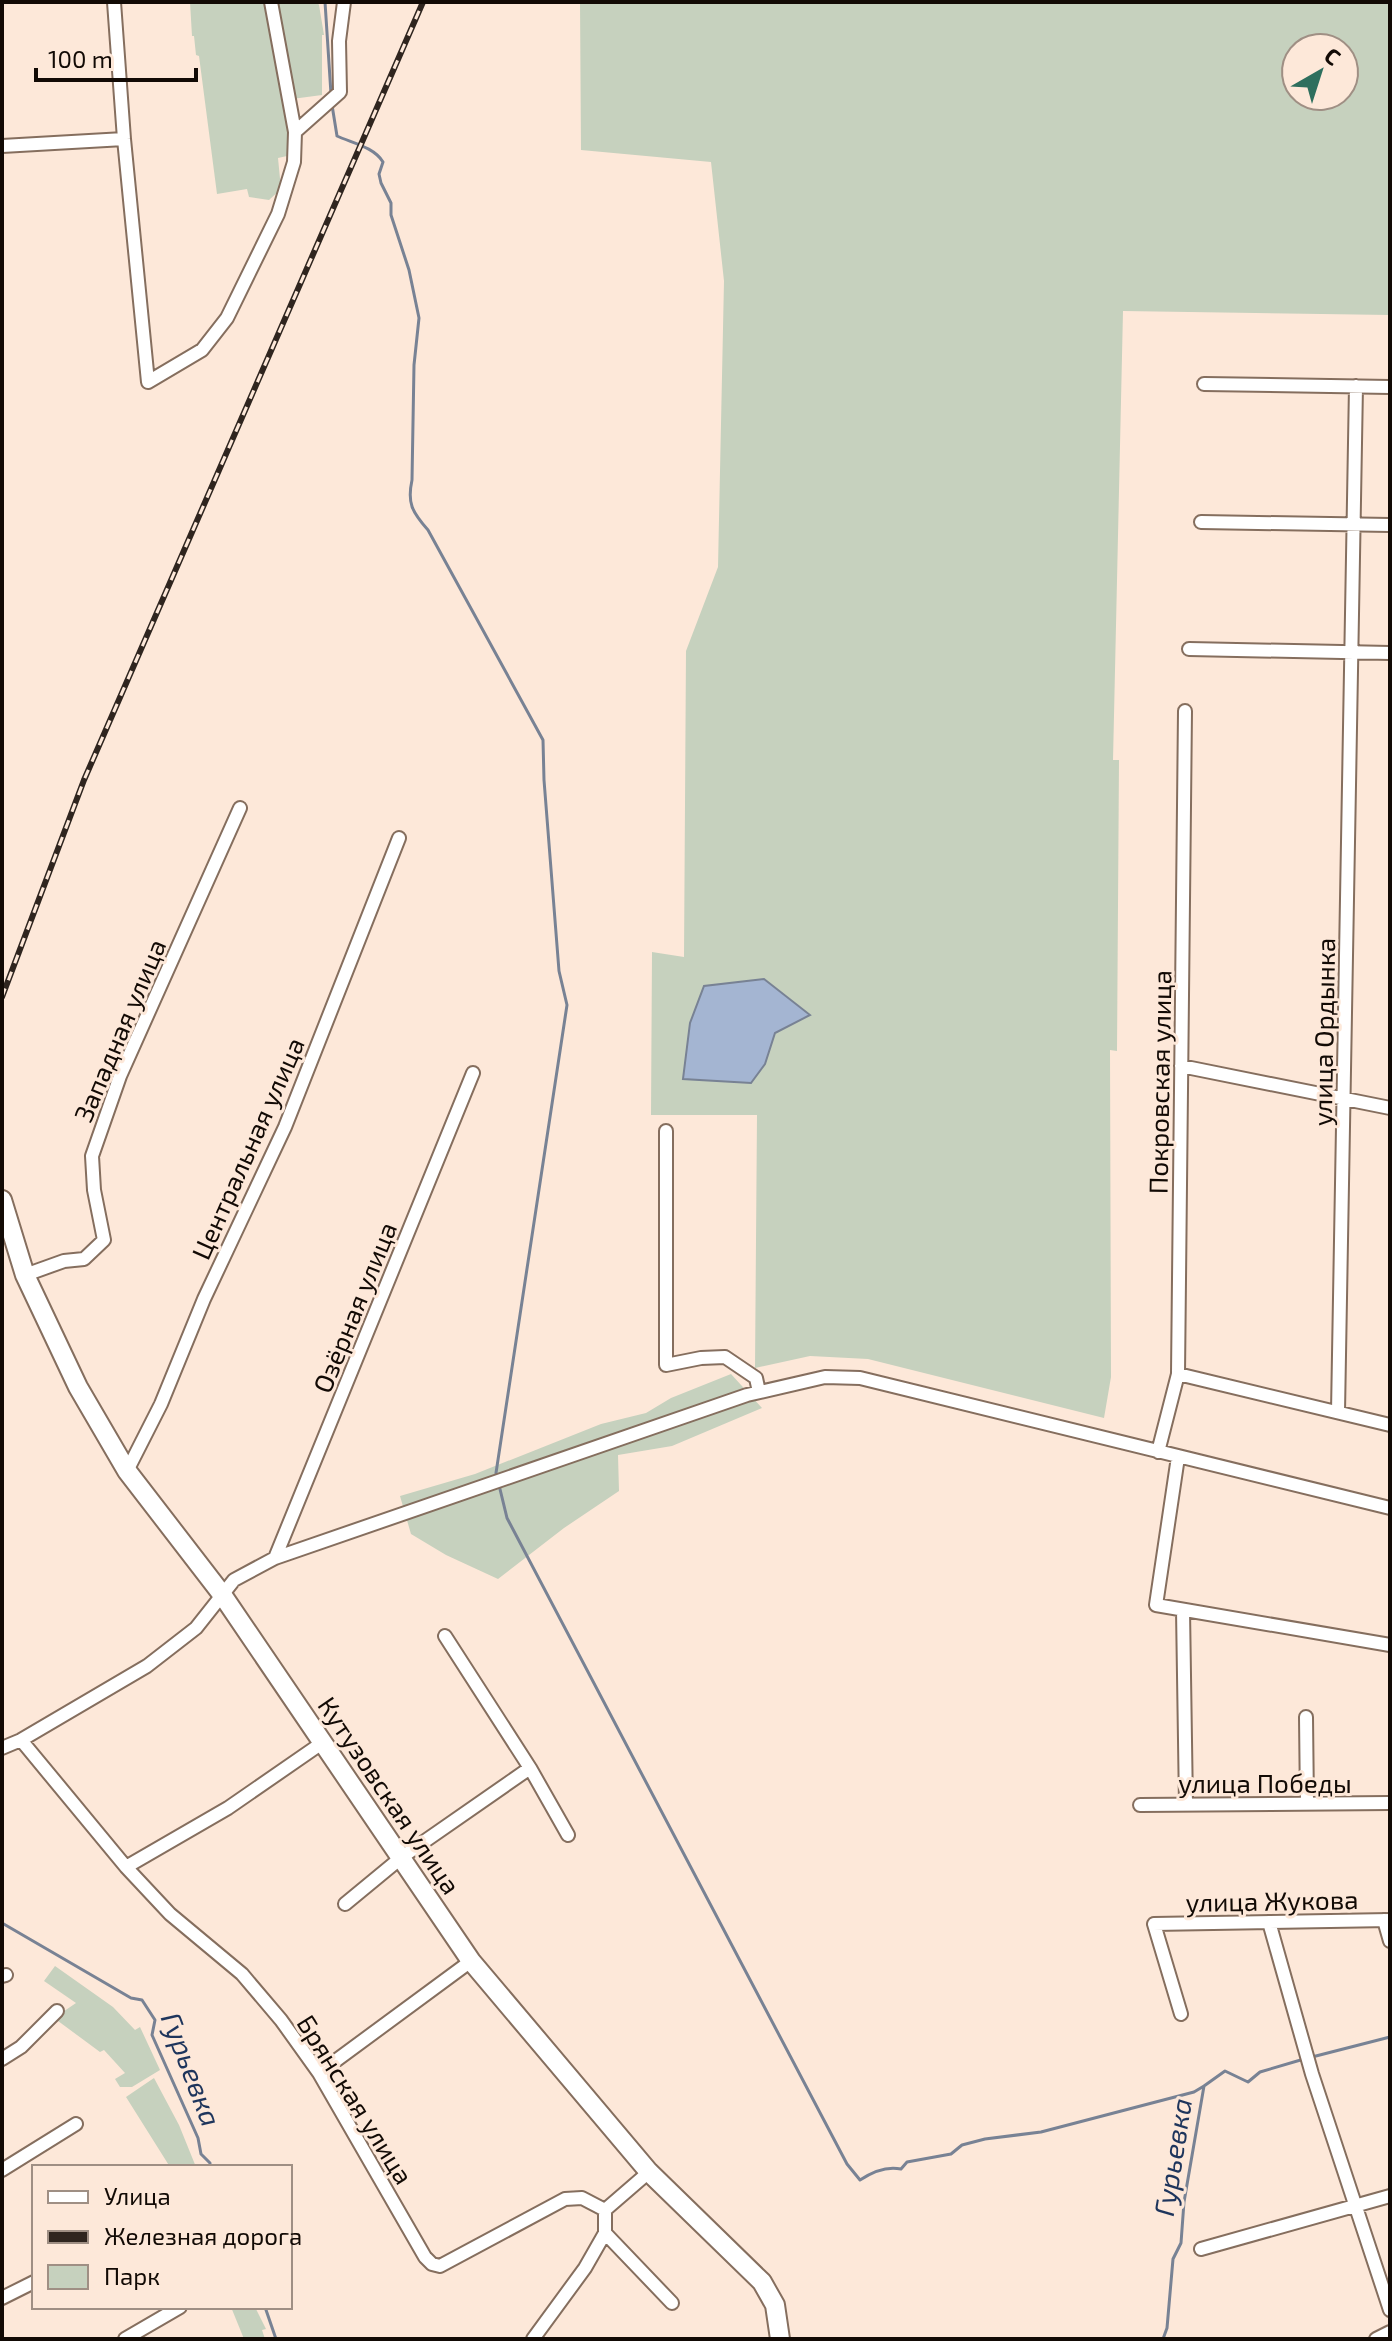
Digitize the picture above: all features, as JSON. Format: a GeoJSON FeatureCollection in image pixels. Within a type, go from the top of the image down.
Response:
{"type":"FeatureCollection","features":[{"type":"Feature","properties":{"kind":"street"},"geometry":{"type":"LineString","coordinates":[[114,2],[148,382],[202,350],[227,318],[278,214],[294,162],[295,132],[271,2]]}},
{"type":"Feature","properties":{"kind":"street"},"geometry":{"type":"LineString","coordinates":[[295,132],[340,92],[339,41],[344,2]]}},
{"type":"Feature","properties":{"kind":"street"},"geometry":{"type":"LineString","coordinates":[[2,146],[124,139]]}},
{"type":"Feature","properties":{"kind":"street"},"geometry":{"type":"LineString","coordinates":[[1204,384],[1390,387]]}},
{"type":"Feature","properties":{"kind":"street","name":"улица Ордынка"},"geometry":{"type":"LineString","coordinates":[[1338,1412],[1356,386]]}},
{"type":"Feature","properties":{"kind":"street"},"geometry":{"type":"LineString","coordinates":[[1201,522],[1390,525]]}},
{"type":"Feature","properties":{"kind":"street"},"geometry":{"type":"LineString","coordinates":[[1189,649],[1390,653]]}},
{"type":"Feature","properties":{"kind":"street","name":"Покровская улица"},"geometry":{"type":"LineString","coordinates":[[1158,1452],[1178,1374],[1185,711]]}},
{"type":"Feature","properties":{"kind":"street","name":"Западная улица"},"geometry":{"type":"LineString","coordinates":[[25,1275],[64,1261],[84,1259],[104,1240],[94,1190],[92,1156],[120,1076],[240,808]]}},
{"type":"Feature","properties":{"kind":"street","name":"Центральная улица"},"geometry":{"type":"LineString","coordinates":[[127,1471],[161,1404],[204,1299],[285,1127],[399,838]]}},
{"type":"Feature","properties":{"kind":"street"},"geometry":{"type":"LineString","coordinates":[[1181,1066],[1390,1108]]}},
{"type":"Feature","properties":{"kind":"street","name":"Озёрная улица"},"geometry":{"type":"LineString","coordinates":[[275,1558],[473,1073]]}},
{"type":"Feature","properties":{"kind":"street"},"geometry":{"type":"LineString","coordinates":[[666,1131],[666,1365],[725,1357],[756,1378],[759,1392]]}},
{"type":"Feature","properties":{"kind":"street","name":"Кутузовская улица"},"geometry":{"type":"LineString","coordinates":[[2,1200],[25,1275],[78,1387],[127,1471],[221,1593],[471,1961],[649,2172],[762,2282],[775,2305],[780,2339]]}},
{"type":"Feature","properties":{"kind":"street"},"geometry":{"type":"LineString","coordinates":[[1178,1374],[1390,1425]]}},
{"type":"Feature","properties":{"kind":"street"},"geometry":{"type":"LineString","coordinates":[[2,1748],[147,1666],[196,1628],[234,1580],[275,1558],[759,1392],[825,1377],[860,1378],[1390,1508]]}},
{"type":"Feature","properties":{"kind":"street"},"geometry":{"type":"LineString","coordinates":[[1178,1457],[1156,1605],[1390,1645]]}},
{"type":"Feature","properties":{"kind":"street"},"geometry":{"type":"LineString","coordinates":[[1183,1610],[1186,1805]]}},
{"type":"Feature","properties":{"kind":"street"},"geometry":{"type":"LineString","coordinates":[[445,1636],[530,1768],[568,1835]]}},
{"type":"Feature","properties":{"kind":"street"},"geometry":{"type":"LineString","coordinates":[[1306,1717],[1307,1804]]}},
{"type":"Feature","properties":{"kind":"street","name":"Брянская улица"},"geometry":{"type":"LineString","coordinates":[[21,1740],[126,1867],[170,1914],[242,1974],[281,2020],[319,2073],[425,2257],[432,2264],[440,2266],[565,2199],[582,2198],[605,2210]]}},
{"type":"Feature","properties":{"kind":"street"},"geometry":{"type":"LineString","coordinates":[[126,1867],[228,1808],[322,1743]]}},
{"type":"Feature","properties":{"kind":"street"},"geometry":{"type":"LineString","coordinates":[[345,1904],[402,1857],[530,1768]]}},
{"type":"Feature","properties":{"kind":"street","name":"улица Победы"},"geometry":{"type":"LineString","coordinates":[[1140,1805],[1390,1803]]}},
{"type":"Feature","properties":{"kind":"street"},"geometry":{"type":"LineString","coordinates":[[1387,1920],[1390,1941]]}},
{"type":"Feature","properties":{"kind":"street","name":"улица Жукова"},"geometry":{"type":"LineString","coordinates":[[1181,2014],[1154,1924],[1387,1920]]}},
{"type":"Feature","properties":{"kind":"street"},"geometry":{"type":"LineString","coordinates":[[1269,1922],[1312,2074],[1390,2310]]}},
{"type":"Feature","properties":{"kind":"street"},"geometry":{"type":"LineString","coordinates":[[319,2073],[471,1961]]}},
{"type":"Feature","properties":{"kind":"street"},"geometry":{"type":"LineString","coordinates":[[2,2059],[21,2047],[57,2011]]}},
{"type":"Feature","properties":{"kind":"street"},"geometry":{"type":"LineString","coordinates":[[2,2170],[76,2124]]}},
{"type":"Feature","properties":{"kind":"street"},"geometry":{"type":"LineString","coordinates":[[533,2339],[585,2268],[605,2233],[605,2210],[649,2172]]}},
{"type":"Feature","properties":{"kind":"street"},"geometry":{"type":"LineString","coordinates":[[1201,2249],[1390,2196]]}},
{"type":"Feature","properties":{"kind":"street"},"geometry":{"type":"LineString","coordinates":[[605,2233],[672,2303]]}},
{"type":"Feature","properties":{"kind":"street"},"geometry":{"type":"LineString","coordinates":[[2,2298],[32,2283]]}},
{"type":"Feature","properties":{"kind":"street"},"geometry":{"type":"LineString","coordinates":[[125,2339],[177,2309]]}},
{"type":"Feature","properties":{"kind":"street"},"geometry":{"type":"LineString","coordinates":[[1376,2339],[1390,2332]]}},
{"type":"Feature","properties":{"kind":"green space"},"geometry":{"type":"Polygon","coordinates":[[[190,2],[265,2],[288,128],[287,156],[278,158],[281,189],[269,200],[249,197],[247,189],[217,194],[199,56],[196,55],[192,36],[190,2]]]}},
{"type":"Feature","properties":{"kind":"green space"},"geometry":{"type":"Polygon","coordinates":[[[275,2],[317,2],[319,5],[324,35],[322,95],[292,99],[275,2]]]}},
{"type":"Feature","properties":{"kind":"green space"},"geometry":{"type":"Polygon","coordinates":[[[580,2],[1390,2],[1390,315],[1123,311],[1113,760],[1119,760],[1117,1051],[1110,1050],[1111,1377],[1104,1418],[868,1359],[810,1356],[755,1368],[757,1115],[651,1115],[652,952],[684,957],[686,651],[718,567],[724,281],[711,162],[581,150],[580,2]]]}},
{"type":"Feature","properties":{"kind":"green space"},"geometry":{"type":"Polygon","coordinates":[[[731,1374],[762,1408],[672,1446],[618,1455],[619,1491],[564,1528],[498,1579],[446,1555],[411,1534],[400,1496],[475,1474],[601,1424],[646,1413],[671,1398],[731,1374]]]}},
{"type":"Feature","properties":{"kind":"green space"},"geometry":{"type":"Polygon","coordinates":[[[55,1966],[113,2007],[135,2030],[140,2027],[160,2070],[132,2087],[120,2087],[115,2079],[125,2073],[104,2050],[100,2052],[54,2018],[76,2003],[44,1981],[55,1966]]]}},
{"type":"Feature","properties":{"kind":"green space"},"geometry":{"type":"Polygon","coordinates":[[[154,2078],[179,2125],[195,2165],[169,2165],[126,2097],[154,2078]]]}},
{"type":"Feature","properties":{"kind":"green space"},"geometry":{"type":"Polygon","coordinates":[[[232,2309],[256,2309],[266,2329],[262,2330],[265,2339],[244,2339],[232,2309]]]}},
{"type":"Feature","properties":{"kind":"water"},"geometry":{"type":"Polygon","coordinates":[[[764,979],[810,1015],[775,1033],[765,1064],[751,1083],[683,1079],[690,1023],[704,986],[764,979]]]}},
{"type":"Feature","properties":{"kind":"waterway"},"geometry":{"type":"LineString","coordinates":[[325,2],[331,94]]}},
{"type":"Feature","properties":{"kind":"waterway"},"geometry":{"type":"LineString","coordinates":[[332,105],[337,136],[368,149],[383,162],[379,174],[381,183],[391,203],[391,215],[409,270],[419,318],[414,365],[412,507],[428,530],[543,740],[559,971],[567,1005],[497,1478]]}},
{"type":"Feature","properties":{"kind":"waterway"},"geometry":{"type":"LineString","coordinates":[[499,1485],[507,1518],[847,2164],[860,2180],[880,2170],[901,2169],[907,2162],[951,2154],[962,2145],[1041,2132],[1194,2092],[1204,2086]]}},
{"type":"Feature","properties":{"kind":"waterway","name":"Гурьевка"},"geometry":{"type":"LineString","coordinates":[[2,1923],[131,1998],[142,2000],[155,2020],[152,2035],[198,2138],[201,2154],[210,2165]]}},
{"type":"Feature","properties":{"kind":"waterway","name":"Гурьевка"},"geometry":{"type":"LineString","coordinates":[[1312,2057],[1390,2037]]}},
{"type":"Feature","properties":{"kind":"waterway","name":"Гурьевка"},"geometry":{"type":"LineString","coordinates":[[1163,2339],[1167,2328],[1173,2259],[1181,2243],[1184,2202],[1204,2086],[1225,2071],[1248,2082],[1260,2072],[1304,2059]]}},
{"type":"Feature","properties":{"kind":"waterway","name":"Гурьевка"},"geometry":{"type":"LineString","coordinates":[[266,2309],[276,2339]]}},
{"type":"Feature","properties":{"kind":"railway"},"geometry":{"type":"LineString","coordinates":[[2,997],[84,780],[423,2]]}}]}
